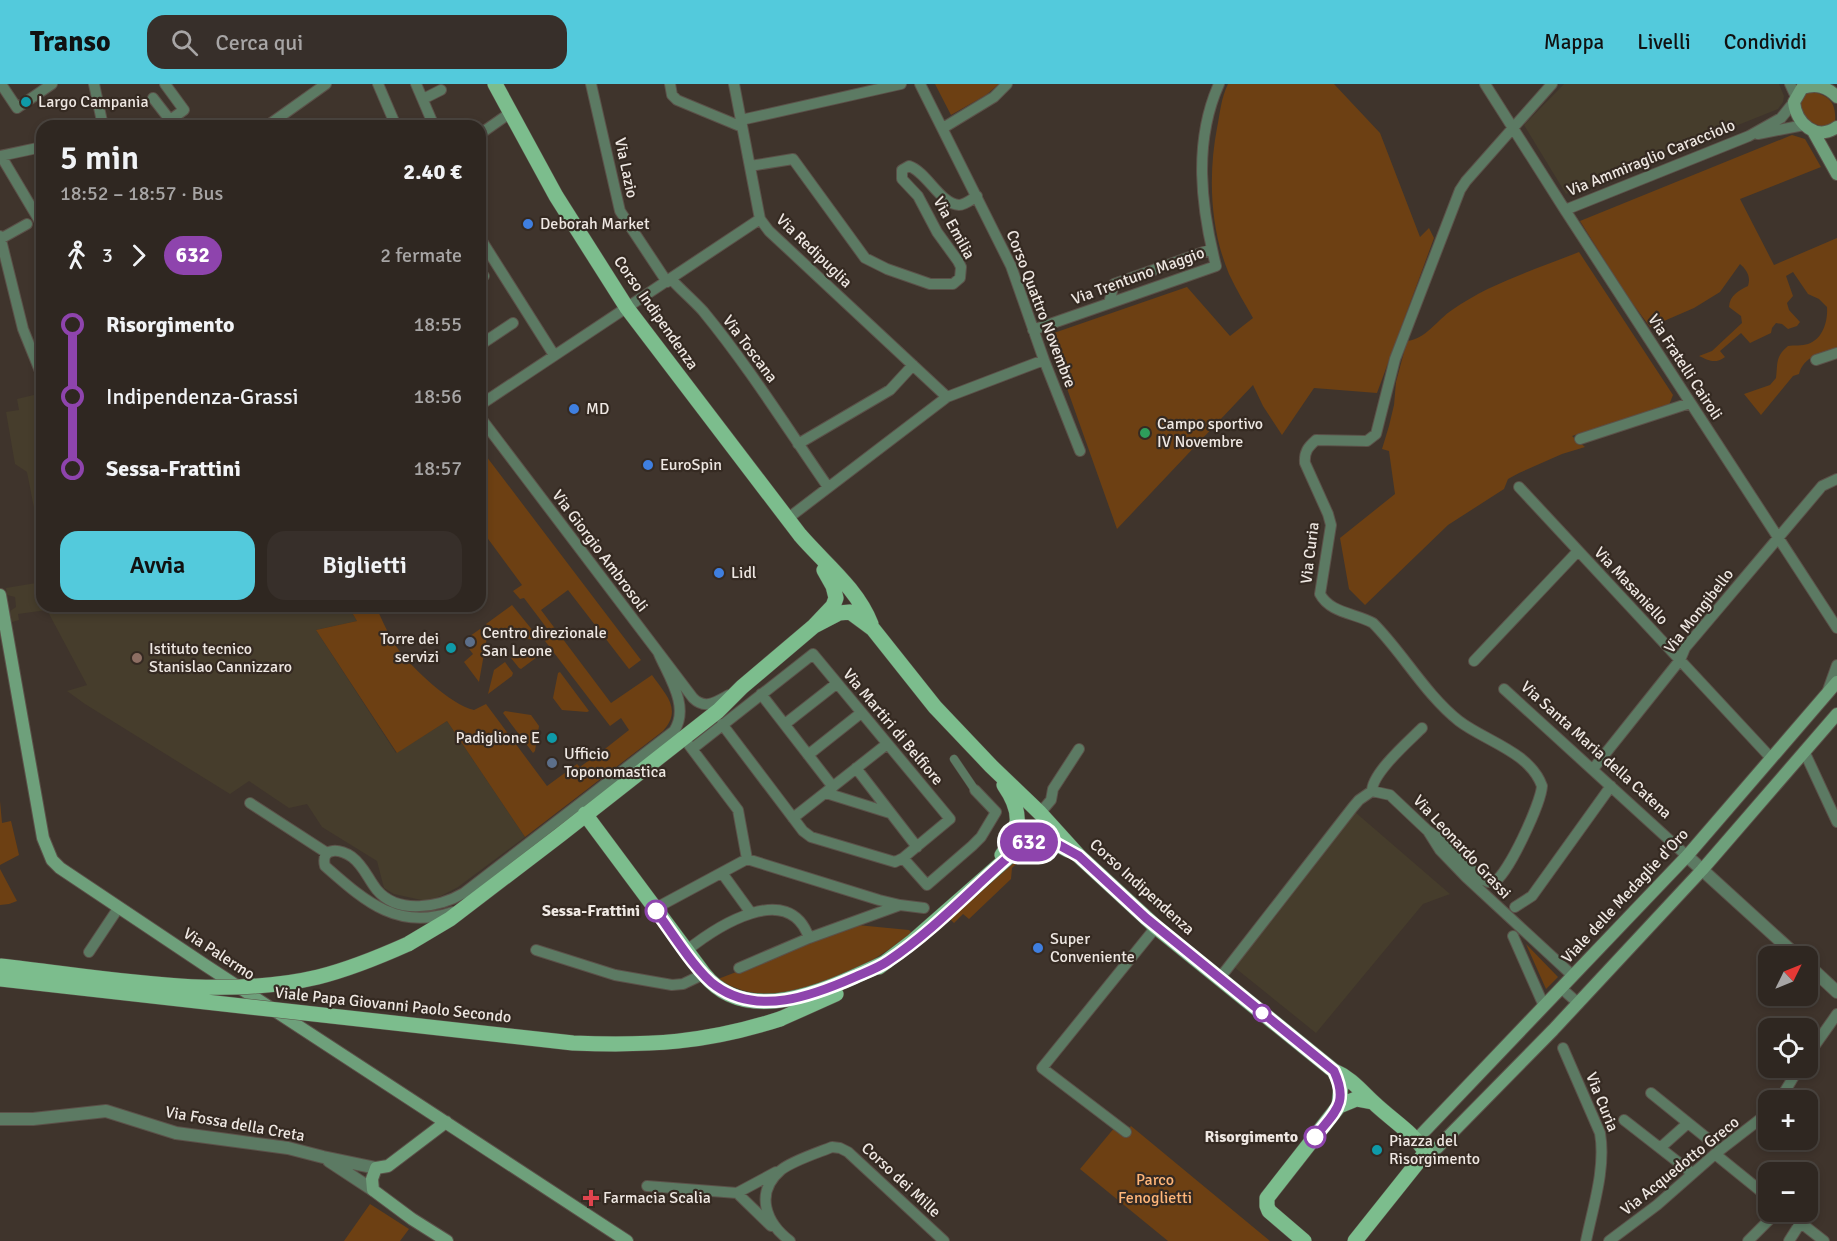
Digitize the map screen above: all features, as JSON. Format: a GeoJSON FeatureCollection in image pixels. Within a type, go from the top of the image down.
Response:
{"type":"FeatureCollection","features":[{"type":"Feature","properties":{"kind":"main road","name":"Corso Indipendenza"},"geometry":{"type":"LineString","coordinates":[[495,84],[556,196],[627,308],[810,547]]}},
{"type":"Feature","properties":{"kind":"main road"},"geometry":{"type":"LineString","coordinates":[[1837,97],[1827,87],[1807,86],[1802,88],[1795,99],[1796,113],[1809,128],[1837,174]]}},
{"type":"Feature","properties":{"kind":"main road"},"geometry":{"type":"LineString","coordinates":[[1809,128],[1826,133],[1837,127]]}},
{"type":"Feature","properties":{"kind":"main road"},"geometry":{"type":"LineString","coordinates":[[467,906],[585,814],[688,744],[742,687],[814,626],[833,606],[836,592],[810,547]]}},
{"type":"Feature","properties":{"kind":"main road"},"geometry":{"type":"LineString","coordinates":[[810,547],[831,567],[867,613],[873,629]]}},
{"type":"Feature","properties":{"kind":"main road","name":"Via Palermo"},"geometry":{"type":"LineString","coordinates":[[0,595],[45,844],[52,860],[118,908],[627,1241]]}},
{"type":"Feature","properties":{"kind":"main road"},"geometry":{"type":"LineString","coordinates":[[814,626],[839,613],[850,612],[873,629]]}},
{"type":"Feature","properties":{"kind":"main road","name":"Corso Indipendenza"},"geometry":{"type":"LineString","coordinates":[[873,629],[935,707],[991,766],[1041,813],[1079,856],[1156,927],[1334,1071],[1344,1075],[1364,1092],[1372,1102],[1417,1139],[1426,1152]]}},
{"type":"Feature","properties":{"kind":"main road","name":"Viale delle Medaglie d'Oro"},"geometry":{"type":"LineString","coordinates":[[1417,1139],[1687,856],[1837,682]]}},
{"type":"Feature","properties":{"kind":"main road"},"geometry":{"type":"LineString","coordinates":[[1355,1241],[1426,1152],[1437,1148],[1578,1003],[1702,870],[1837,714]]}},
{"type":"Feature","properties":{"kind":"main road"},"geometry":{"type":"LineString","coordinates":[[985,876],[1009,847],[1015,834],[1018,818],[1014,802],[991,766]]}},
{"type":"Feature","properties":{"kind":"main road"},"geometry":{"type":"LineString","coordinates":[[585,814],[704,975],[714,984],[738,998],[757,1001],[781,1001],[807,996],[886,962],[1020,847],[1037,840],[1050,840],[1079,856]]}},
{"type":"Feature","properties":{"kind":"main road","name":"Viale Papa Giovanni Paolo Secondo"},"geometry":{"type":"LineString","coordinates":[[0,966],[173,985],[212,987],[265,985],[317,977],[364,963],[432,931],[467,906]]}},
{"type":"Feature","properties":{"kind":"main road","name":"Viale Papa Giovanni Paolo Secondo"},"geometry":{"type":"LineString","coordinates":[[0,979],[573,1042],[626,1045],[677,1043],[730,1033],[780,1019],[853,986],[886,962]]}},
{"type":"Feature","properties":{"kind":"main road"},"geometry":{"type":"LineString","coordinates":[[1334,1071],[1341,1085],[1339,1106]]}},
{"type":"Feature","properties":{"kind":"main road"},"geometry":{"type":"LineString","coordinates":[[1297,1239],[1269,1211],[1267,1198],[1339,1106],[1356,1099],[1372,1102]]}},
{"type":"Feature","properties":{"kind":"main road"},"geometry":{"type":"LineString","coordinates":[[446,1122],[388,1166],[376,1168],[372,1179],[373,1190],[447,1241]]}},
{"type":"Feature","properties":{"kind":"street"},"geometry":{"type":"LineString","coordinates":[[153,98],[170,120],[184,110],[165,84]]}},
{"type":"Feature","properties":{"kind":"street"},"geometry":{"type":"LineString","coordinates":[[275,120],[326,84]]}},
{"type":"Feature","properties":{"kind":"street"},"geometry":{"type":"LineString","coordinates":[[378,84],[393,120]]}},
{"type":"Feature","properties":{"kind":"street"},"geometry":{"type":"LineString","coordinates":[[416,84],[432,120]]}},
{"type":"Feature","properties":{"kind":"street","name":"Via Lazio"},"geometry":{"type":"LineString","coordinates":[[591,84],[620,212],[669,280]]}},
{"type":"Feature","properties":{"kind":"street"},"geometry":{"type":"LineString","coordinates":[[670,84],[672,95],[677,100],[741,123],[902,84]]}},
{"type":"Feature","properties":{"kind":"street","name":"Via Redipuglia"},"geometry":{"type":"LineString","coordinates":[[734,84],[760,219],[769,231],[947,398]]}},
{"type":"Feature","properties":{"kind":"street","name":"Corso Quattro Novembre"},"geometry":{"type":"LineString","coordinates":[[920,84],[1011,266],[1044,360],[1080,451]]}},
{"type":"Feature","properties":{"kind":"street"},"geometry":{"type":"LineString","coordinates":[[943,129],[994,97],[1007,84]]}},
{"type":"Feature","properties":{"kind":"street","name":"Via Trentuno Maggio"},"geometry":{"type":"LineString","coordinates":[[1033,330],[1216,266],[1205,219],[1202,179],[1203,145],[1219,84]]}},
{"type":"Feature","properties":{"kind":"street","name":"Via Fratelli Cairoli"},"geometry":{"type":"LineString","coordinates":[[1485,84],[1564,210],[1836,628]]}},
{"type":"Feature","properties":{"kind":"street","name":"Via Curia"},"geometry":{"type":"LineString","coordinates":[[1428,831],[1447,844],[1485,881],[1494,882],[1501,878],[1531,820],[1542,792],[1540,780],[1516,755],[1458,720],[1372,623],[1362,617],[1331,607],[1323,601],[1320,594],[1331,525],[1305,463],[1304,455],[1316,440],[1367,441],[1376,434],[1395,359],[1460,190],[1552,84]]}},
{"type":"Feature","properties":{"kind":"street"},"geometry":{"type":"LineString","coordinates":[[1749,136],[1781,118],[1795,99],[1790,84]]}},
{"type":"Feature","properties":{"kind":"street"},"geometry":{"type":"LineString","coordinates":[[96,85],[102,120]]}},
{"type":"Feature","properties":{"kind":"street"},"geometry":{"type":"LineString","coordinates":[[1,88],[17,108],[46,86]]}},
{"type":"Feature","properties":{"kind":"street"},"geometry":{"type":"LineString","coordinates":[[423,99],[441,90]]}},
{"type":"Feature","properties":{"kind":"street"},"geometry":{"type":"LineString","coordinates":[[486,130],[510,113]]}},
{"type":"Feature","properties":{"kind":"street"},"geometry":{"type":"LineString","coordinates":[[1749,136],[1809,128]]}},
{"type":"Feature","properties":{"kind":"street","name":"Via Ammiraglio Caracciolo"},"geometry":{"type":"LineString","coordinates":[[1564,210],[1749,136]]}},
{"type":"Feature","properties":{"kind":"street"},"geometry":{"type":"LineString","coordinates":[[36,148],[1,156],[36,215]]}},
{"type":"Feature","properties":{"kind":"street","name":"Via Emilia"},"geometry":{"type":"LineString","coordinates":[[750,166],[793,159],[864,258],[887,269],[937,285],[952,284],[960,278],[961,267],[937,232],[918,196],[902,179],[902,170],[909,166],[918,170],[937,191],[957,205],[962,205],[977,196]]}},
{"type":"Feature","properties":{"kind":"street"},"geometry":{"type":"LineString","coordinates":[[486,401],[760,219]]}},
{"type":"Feature","properties":{"kind":"street"},"geometry":{"type":"LineString","coordinates":[[27,224],[1,237],[23,329],[36,361]]}},
{"type":"Feature","properties":{"kind":"street"},"geometry":{"type":"LineString","coordinates":[[486,247],[554,355]]}},
{"type":"Feature","properties":{"kind":"street"},"geometry":{"type":"LineString","coordinates":[[1109,303],[1114,284],[1212,249]]}},
{"type":"Feature","properties":{"kind":"street","name":"Via Toscana"},"geometry":{"type":"LineString","coordinates":[[669,280],[702,310],[776,409],[828,487]]}},
{"type":"Feature","properties":{"kind":"street"},"geometry":{"type":"LineString","coordinates":[[486,341],[513,323]]}},
{"type":"Feature","properties":{"kind":"street"},"geometry":{"type":"LineString","coordinates":[[1816,360],[1837,353]]}},
{"type":"Feature","properties":{"kind":"street"},"geometry":{"type":"LineString","coordinates":[[787,519],[947,398],[1044,360]]}},
{"type":"Feature","properties":{"kind":"street"},"geometry":{"type":"LineString","coordinates":[[798,444],[890,390],[913,365]]}},
{"type":"Feature","properties":{"kind":"street"},"geometry":{"type":"LineString","coordinates":[[1580,439],[1690,403]]}},
{"type":"Feature","properties":{"kind":"street","name":"Via Giorgio Ambrosoli"},"geometry":{"type":"LineString","coordinates":[[486,425],[658,654],[698,702],[704,705],[712,704],[742,687]]}},
{"type":"Feature","properties":{"kind":"street","name":"Via Mongibello"},"geometry":{"type":"LineString","coordinates":[[1593,769],[1680,660],[1685,648],[1822,486],[1837,479]]}},
{"type":"Feature","properties":{"kind":"street","name":"Via Masaniello"},"geometry":{"type":"LineString","coordinates":[[1519,487],[1771,758]]}},
{"type":"Feature","properties":{"kind":"street"},"geometry":{"type":"LineString","coordinates":[[1474,661],[1578,551]]}},
{"type":"Feature","properties":{"kind":"street"},"geometry":{"type":"LineString","coordinates":[[467,906],[430,919],[393,914],[368,900],[326,866],[324,857],[327,853],[339,850],[353,858],[362,866],[379,893],[396,902],[422,907],[444,903],[464,893],[668,737],[677,726],[681,713],[678,698],[658,654]]}},
{"type":"Feature","properties":{"kind":"street","name":"Via Martiri di Belfiore"},"geometry":{"type":"LineString","coordinates":[[761,694],[813,654],[950,819],[916,847]]}},
{"type":"Feature","properties":{"kind":"street"},"geometry":{"type":"LineString","coordinates":[[1826,695],[1837,665]]}},
{"type":"Feature","properties":{"kind":"street"},"geometry":{"type":"LineString","coordinates":[[785,724],[836,684]]}},
{"type":"Feature","properties":{"kind":"street","name":"Via Santa Maria della Catena"},"geometry":{"type":"LineString","coordinates":[[1504,689],[1786,946]]}},
{"type":"Feature","properties":{"kind":"street"},"geometry":{"type":"LineString","coordinates":[[747,859],[738,810],[688,744],[722,724],[761,694],[808,755],[829,790],[890,813]]}},
{"type":"Feature","properties":{"kind":"street"},"geometry":{"type":"LineString","coordinates":[[808,755],[861,713]]}},
{"type":"Feature","properties":{"kind":"street"},"geometry":{"type":"LineString","coordinates":[[722,724],[803,831],[811,837],[895,862],[916,847],[856,768]]}},
{"type":"Feature","properties":{"kind":"street"},"geometry":{"type":"LineString","coordinates":[[1219,979],[1353,807],[1372,791],[1374,782],[1387,765],[1422,728]]}},
{"type":"Feature","properties":{"kind":"street"},"geometry":{"type":"LineString","coordinates":[[793,818],[887,744]]}},
{"type":"Feature","properties":{"kind":"street"},"geometry":{"type":"LineString","coordinates":[[1041,813],[1051,800],[1053,789],[1079,748]]}},
{"type":"Feature","properties":{"kind":"street"},"geometry":{"type":"LineString","coordinates":[[1804,751],[1837,822]]}},
{"type":"Feature","properties":{"kind":"street"},"geometry":{"type":"LineString","coordinates":[[903,858],[927,885],[981,837],[996,812],[975,790],[954,759]]}},
{"type":"Feature","properties":{"kind":"street"},"geometry":{"type":"LineString","coordinates":[[1515,907],[1532,896],[1611,786]]}},
{"type":"Feature","properties":{"kind":"street","name":"Via Leonardo Grassi"},"geometry":{"type":"LineString","coordinates":[[1372,791],[1390,795],[1428,831],[1440,850],[1466,877],[1572,975]]}},
{"type":"Feature","properties":{"kind":"street"},"geometry":{"type":"LineString","coordinates":[[250,803],[327,853]]}},
{"type":"Feature","properties":{"kind":"street"},"geometry":{"type":"LineString","coordinates":[[654,909],[747,859],[868,897],[924,908]]}},
{"type":"Feature","properties":{"kind":"street"},"geometry":{"type":"LineString","coordinates":[[722,873],[751,913]]}},
{"type":"Feature","properties":{"kind":"street"},"geometry":{"type":"LineString","coordinates":[[739,968],[809,938],[900,905]]}},
{"type":"Feature","properties":{"kind":"street"},"geometry":{"type":"LineString","coordinates":[[89,952],[118,908]]}},
{"type":"Feature","properties":{"kind":"street"},"geometry":{"type":"LineString","coordinates":[[686,951],[751,913],[779,909],[798,918],[803,923],[809,938]]}},
{"type":"Feature","properties":{"kind":"street"},"geometry":{"type":"LineString","coordinates":[[1126,1132],[1042,1068],[1156,927]]}},
{"type":"Feature","properties":{"kind":"street"},"geometry":{"type":"LineString","coordinates":[[1513,936],[1544,1006]]}},
{"type":"Feature","properties":{"kind":"street"},"geometry":{"type":"LineString","coordinates":[[536,950],[615,975],[649,982],[683,984],[704,975]]}},
{"type":"Feature","properties":{"kind":"street"},"geometry":{"type":"LineString","coordinates":[[1818,974],[1837,992]]}},
{"type":"Feature","properties":{"kind":"street"},"geometry":{"type":"LineString","coordinates":[[1561,988],[1578,1003]]}},
{"type":"Feature","properties":{"kind":"street"},"geometry":{"type":"LineString","coordinates":[[1818,1041],[1837,1014]]}},
{"type":"Feature","properties":{"kind":"street","name":"Via Curia"},"geometry":{"type":"LineString","coordinates":[[1563,1048],[1602,1142],[1601,1164],[1586,1241]]}},
{"type":"Feature","properties":{"kind":"street"},"geometry":{"type":"LineString","coordinates":[[1651,1093],[1688,1123],[1758,1188]]}},
{"type":"Feature","properties":{"kind":"street","name":"Via Fossa della Creta"},"geometry":{"type":"LineString","coordinates":[[0,1119],[33,1119],[106,1111],[176,1133],[288,1148],[323,1158]]}},
{"type":"Feature","properties":{"kind":"street","name":"Via Acquedotto Greco"},"geometry":{"type":"LineString","coordinates":[[1609,1241],[1657,1205],[1692,1173],[1714,1148],[1758,1119]]}},
{"type":"Feature","properties":{"kind":"street"},"geometry":{"type":"LineString","coordinates":[[1624,1120],[1692,1173]]}},
{"type":"Feature","properties":{"kind":"street"},"geometry":{"type":"LineString","coordinates":[[1660,1148],[1688,1123]]}},
{"type":"Feature","properties":{"kind":"street","name":"Corso dei Mille"},"geometry":{"type":"LineString","coordinates":[[781,1169],[832,1147],[840,1148],[848,1152],[944,1241]]}},
{"type":"Feature","properties":{"kind":"street"},"geometry":{"type":"LineString","coordinates":[[323,1158],[376,1168]]}},
{"type":"Feature","properties":{"kind":"street"},"geometry":{"type":"LineString","coordinates":[[323,1158],[373,1190]]}},
{"type":"Feature","properties":{"kind":"street"},"geometry":{"type":"LineString","coordinates":[[647,1186],[737,1193],[781,1169]]}},
{"type":"Feature","properties":{"kind":"street"},"geometry":{"type":"LineString","coordinates":[[777,1231],[766,1210],[765,1199],[772,1180],[781,1169]]}},
{"type":"Feature","properties":{"kind":"street"},"geometry":{"type":"LineString","coordinates":[[737,1193],[790,1241]]}},
{"type":"Feature","properties":{"kind":"street"},"geometry":{"type":"LineString","coordinates":[[1748,1241],[1767,1222]]}},
{"type":"Feature","properties":{"kind":"street"},"geometry":{"type":"LineString","coordinates":[[1789,1241],[1801,1222],[1824,1241]]}},
{"type":"Feature","properties":{"kind":"shaded area"},"geometry":{"type":"Polygon","coordinates":[[[1564,84],[1779,84],[1784,96],[1778,109],[1566,194],[1524,125],[1564,84]]]}},
{"type":"Feature","properties":{"kind":"shaded area"},"geometry":{"type":"Polygon","coordinates":[[[36,394],[36,518],[27,472],[15,464],[6,412],[19,410],[17,399],[36,394]]]}},
{"type":"Feature","properties":{"kind":"shaded area"},"geometry":{"type":"Polygon","coordinates":[[[36,583],[36,612],[18,614],[19,620],[12,622],[10,611],[16,607],[15,597],[7,595],[6,588],[36,583]]]}},
{"type":"Feature","properties":{"kind":"shaded area"},"geometry":{"type":"Polygon","coordinates":[[[48,612],[352,612],[357,621],[316,630],[396,753],[447,721],[525,837],[458,887],[441,896],[426,901],[394,894],[384,888],[377,861],[322,827],[307,804],[289,808],[249,781],[230,794],[67,691],[87,685],[48,612]]]}},
{"type":"Feature","properties":{"kind":"shaded area"},"geometry":{"type":"Polygon","coordinates":[[[1355,812],[1450,894],[1423,904],[1316,1033],[1234,967],[1355,812]]]}},
{"type":"Feature","properties":{"kind":"green space"},"geometry":{"type":"Polygon","coordinates":[[[935,84],[999,84],[986,95],[951,115],[935,84]]]}},
{"type":"Feature","properties":{"kind":"green space"},"geometry":{"type":"Polygon","coordinates":[[[1228,84],[1334,84],[1380,133],[1420,237],[1429,228],[1434,238],[1377,393],[1314,388],[1282,435],[1263,406],[1253,385],[1117,529],[1048,335],[1187,287],[1230,336],[1253,318],[1229,274],[1218,239],[1212,202],[1214,146],[1221,106],[1228,84]]]}},
{"type":"Feature","properties":{"kind":"green space"},"geometry":{"type":"Polygon","coordinates":[[[1808,91],[1829,99],[1834,108],[1835,122],[1825,127],[1812,122],[1802,114],[1800,103],[1808,91]]]}},
{"type":"Feature","properties":{"kind":"green space"},"geometry":{"type":"Polygon","coordinates":[[[1792,135],[1805,139],[1821,167],[1740,199],[1774,265],[1837,238],[1837,348],[1809,359],[1799,374],[1793,376],[1761,415],[1744,394],[1770,385],[1776,378],[1779,357],[1788,346],[1808,344],[1821,334],[1827,318],[1827,307],[1819,299],[1808,294],[1793,272],[1786,276],[1793,296],[1787,303],[1789,310],[1800,322],[1797,326],[1788,329],[1776,323],[1771,333],[1750,343],[1741,333],[1720,351],[1725,357],[1715,361],[1709,360],[1699,356],[1712,351],[1742,323],[1741,316],[1729,307],[1733,296],[1749,283],[1749,277],[1742,266],[1740,264],[1720,292],[1694,308],[1650,327],[1627,296],[1580,221],[1792,135]]]}},
{"type":"Feature","properties":{"kind":"green space"},"geometry":{"type":"Polygon","coordinates":[[[1579,252],[1673,395],[1669,405],[1572,436],[1585,447],[1562,454],[1508,479],[1504,489],[1448,525],[1365,605],[1349,589],[1340,538],[1395,494],[1389,451],[1382,449],[1407,341],[1420,337],[1452,310],[1482,292],[1579,252]]]}},
{"type":"Feature","properties":{"kind":"green space"},"geometry":{"type":"Polygon","coordinates":[[[486,456],[641,660],[629,669],[568,590],[541,610],[611,703],[652,675],[666,695],[672,709],[672,716],[663,731],[525,837],[447,721],[397,753],[316,630],[357,621],[352,612],[378,612],[398,649],[433,685],[465,707],[474,710],[486,704],[547,786],[577,764],[580,767],[588,761],[586,758],[596,756],[629,730],[621,718],[610,726],[545,641],[552,635],[524,598],[520,599],[513,591],[522,585],[486,536],[486,456]]]}},
{"type":"Feature","properties":{"kind":"green space"},"geometry":{"type":"Polygon","coordinates":[[[512,605],[538,637],[535,640],[492,633],[486,624],[512,605]]]}},
{"type":"Feature","properties":{"kind":"green space"},"geometry":{"type":"Polygon","coordinates":[[[480,629],[487,637],[479,682],[464,662],[473,654],[463,641],[480,629]]]}},
{"type":"Feature","properties":{"kind":"green space"},"geometry":{"type":"Polygon","coordinates":[[[544,649],[545,651],[521,669],[511,658],[522,650],[544,649]]]}},
{"type":"Feature","properties":{"kind":"green space"},"geometry":{"type":"Polygon","coordinates":[[[505,662],[513,673],[512,676],[488,694],[494,670],[505,662]]]}},
{"type":"Feature","properties":{"kind":"green space"},"geometry":{"type":"Polygon","coordinates":[[[560,672],[589,711],[562,710],[553,698],[560,672]]]}},
{"type":"Feature","properties":{"kind":"green space"},"geometry":{"type":"Polygon","coordinates":[[[505,711],[531,715],[539,726],[533,753],[503,713],[505,711]]]}},
{"type":"Feature","properties":{"kind":"green space"},"geometry":{"type":"Polygon","coordinates":[[[0,801],[2,823],[11,821],[19,855],[0,865],[0,801]]]}},
{"type":"Feature","properties":{"kind":"green space"},"geometry":{"type":"Polygon","coordinates":[[[1034,846],[1015,862],[1011,879],[969,919],[963,914],[954,923],[949,918],[1027,849],[1034,846]]]}},
{"type":"Feature","properties":{"kind":"green space"},"geometry":{"type":"Polygon","coordinates":[[[0,869],[17,901],[0,905],[0,869]]]}},
{"type":"Feature","properties":{"kind":"green space"},"geometry":{"type":"Polygon","coordinates":[[[857,925],[909,930],[912,933],[892,948],[845,975],[793,992],[767,994],[742,990],[718,979],[857,925]]]}},
{"type":"Feature","properties":{"kind":"green space"},"geometry":{"type":"Polygon","coordinates":[[[1526,944],[1558,977],[1546,989],[1526,944]]]}},
{"type":"Feature","properties":{"kind":"green space","name":"Parco Fenoglietti"},"geometry":{"type":"Polygon","coordinates":[[[1131,1126],[1270,1241],[1168,1241],[1080,1169],[1115,1127],[1124,1134],[1131,1126]]]}},
{"type":"Feature","properties":{"kind":"green space"},"geometry":{"type":"Polygon","coordinates":[[[370,1204],[409,1229],[400,1241],[344,1241],[370,1204]]]}},
{"type":"Feature","properties":{"kind":"bus line","name":"632"},"geometry":{"type":"LineString","coordinates":[[656,911],[704,975],[714,984],[738,998],[781,1001],[807,996],[886,962],[1020,847],[1037,840],[1050,840],[1079,856],[1146,918],[1334,1071],[1341,1085],[1339,1106],[1315,1137]]}},
{"type":"Feature","properties":{"kind":"place","name":"Largo Campania"},"geometry":{"type":"Point","coordinates":[26,102]}},
{"type":"Feature","properties":{"kind":"place","name":"Deborah Market"},"geometry":{"type":"Point","coordinates":[528,224]}},
{"type":"Feature","properties":{"kind":"place","name":"MD"},"geometry":{"type":"Point","coordinates":[574,409]}},
{"type":"Feature","properties":{"kind":"place","name":"Campo sportivo IV Novembre"},"geometry":{"type":"Point","coordinates":[1145,433]}},
{"type":"Feature","properties":{"kind":"place","name":"EuroSpin"},"geometry":{"type":"Point","coordinates":[648,465]}},
{"type":"Feature","properties":{"kind":"place","name":"Lidl"},"geometry":{"type":"Point","coordinates":[719,573]}},
{"type":"Feature","properties":{"kind":"place","name":"Centro direzionale San Leone"},"geometry":{"type":"Point","coordinates":[470,642]}},
{"type":"Feature","properties":{"kind":"place","name":"Torre dei servizi"},"geometry":{"type":"Point","coordinates":[451,648]}},
{"type":"Feature","properties":{"kind":"place","name":"Istituto tecnico Stanislao Cannizzaro"},"geometry":{"type":"Point","coordinates":[137,658]}},
{"type":"Feature","properties":{"kind":"place","name":"Padiglione E"},"geometry":{"type":"Point","coordinates":[552,738]}},
{"type":"Feature","properties":{"kind":"place","name":"Ufficio Toponomastica"},"geometry":{"type":"Point","coordinates":[552,763]}},
{"type":"Feature","properties":{"kind":"place","name":"Sessa-Frattini"},"geometry":{"type":"Point","coordinates":[656,911]}},
{"type":"Feature","properties":{"kind":"place","name":"Super Conveniente"},"geometry":{"type":"Point","coordinates":[1038,948]}},
{"type":"Feature","properties":{"kind":"place","name":"Risorgimento"},"geometry":{"type":"Point","coordinates":[1315,1137]}},
{"type":"Feature","properties":{"kind":"place","name":"Piazza del Risorgimento"},"geometry":{"type":"Point","coordinates":[1377,1150]}},
{"type":"Feature","properties":{"kind":"place","name":"Farmacia Scalia"},"geometry":{"type":"Point","coordinates":[591,1198]}}]}
